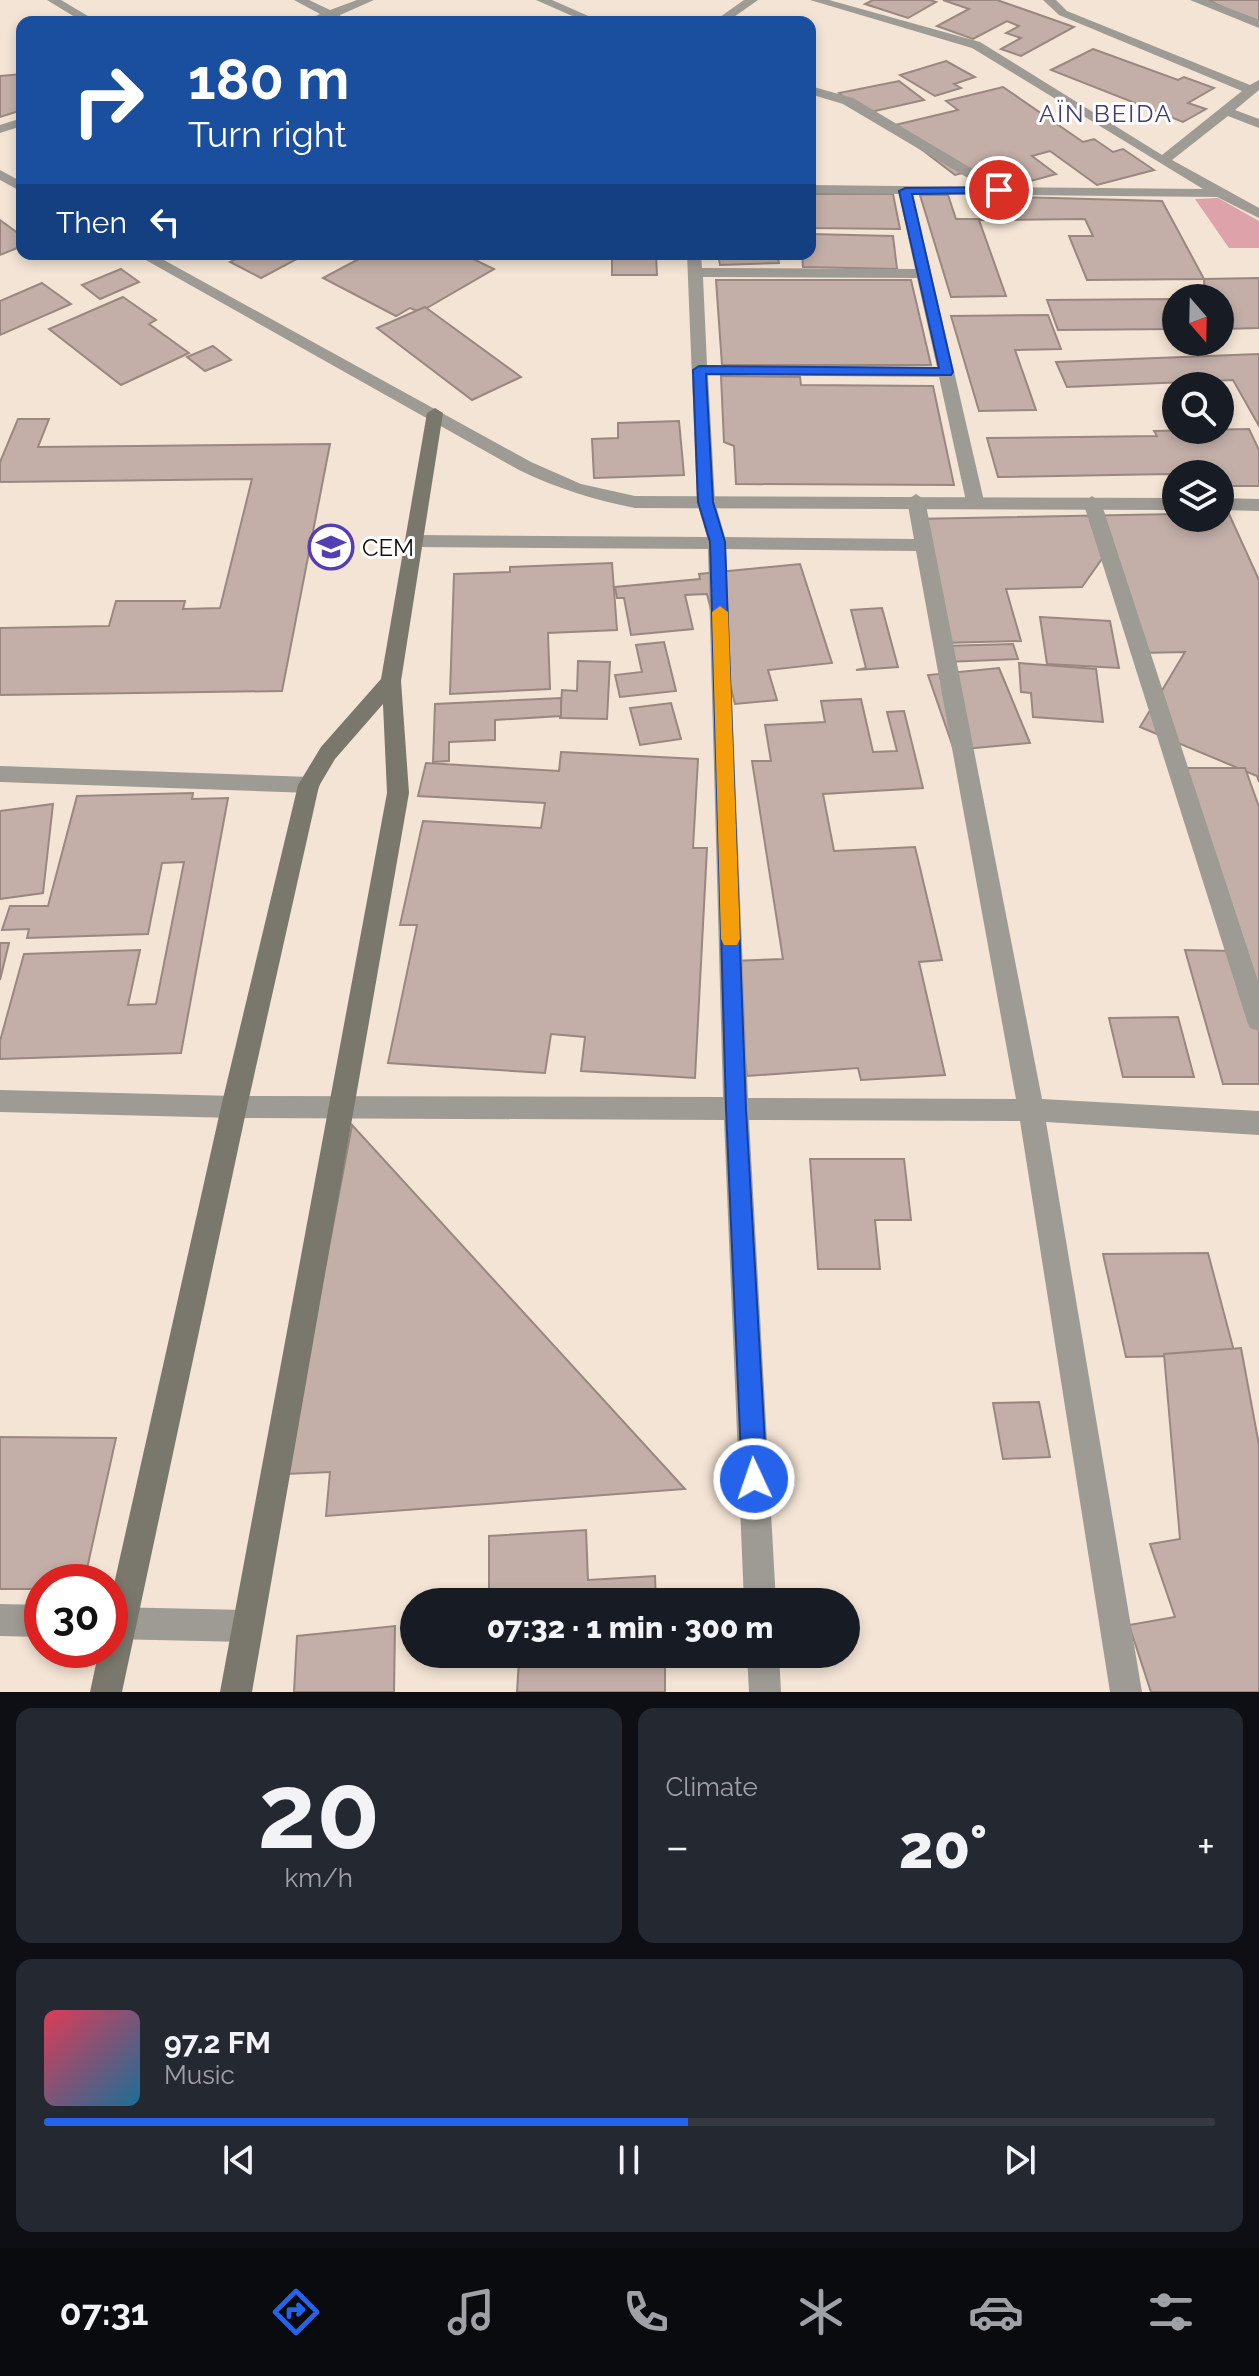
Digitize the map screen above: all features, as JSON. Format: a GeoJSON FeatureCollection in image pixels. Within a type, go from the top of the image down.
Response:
{"type":"FeatureCollection","features":[{"type":"Feature","properties":{"kind":"main road"},"geometry":{"type":"LineString","coordinates":[[236,1692],[398,793],[391,681],[435,413]]}},
{"type":"Feature","properties":{"kind":"main road"},"geometry":{"type":"LineString","coordinates":[[128,1571],[309,785],[328,753],[391,681]]}},
{"type":"Feature","properties":{"kind":"main road"},"geometry":{"type":"LineString","coordinates":[[106,1692],[109,1668]]}},
{"type":"Feature","properties":{"kind":"street"},"geometry":{"type":"LineString","coordinates":[[53,0],[81,16]]}},
{"type":"Feature","properties":{"kind":"street"},"geometry":{"type":"LineString","coordinates":[[300,0],[330,15]]}},
{"type":"Feature","properties":{"kind":"street"},"geometry":{"type":"LineString","coordinates":[[327,16],[368,0]]}},
{"type":"Feature","properties":{"kind":"street"},"geometry":{"type":"LineString","coordinates":[[542,0],[581,16]]}},
{"type":"Feature","properties":{"kind":"street"},"geometry":{"type":"LineString","coordinates":[[728,16],[752,0]]}},
{"type":"Feature","properties":{"kind":"street"},"geometry":{"type":"LineString","coordinates":[[816,0],[976,45],[1163,161],[1259,214]]}},
{"type":"Feature","properties":{"kind":"street"},"geometry":{"type":"LineString","coordinates":[[1049,0],[1063,13],[1255,87]]}},
{"type":"Feature","properties":{"kind":"street"},"geometry":{"type":"LineString","coordinates":[[1196,0],[1259,24]]}},
{"type":"Feature","properties":{"kind":"street"},"geometry":{"type":"LineString","coordinates":[[1163,161],[1255,87]]}},
{"type":"Feature","properties":{"kind":"street"},"geometry":{"type":"LineString","coordinates":[[816,92],[848,101],[999,190]]}},
{"type":"Feature","properties":{"kind":"street"},"geometry":{"type":"LineString","coordinates":[[1225,110],[1259,124]]}},
{"type":"Feature","properties":{"kind":"street"},"geometry":{"type":"LineString","coordinates":[[816,189],[1220,193]]}},
{"type":"Feature","properties":{"kind":"street"},"geometry":{"type":"LineString","coordinates":[[905,191],[975,501]]}},
{"type":"Feature","properties":{"kind":"street"},"geometry":{"type":"LineString","coordinates":[[153,260],[435,413],[535,474],[600,497],[635,502],[916,500],[1162,504]]}},
{"type":"Feature","properties":{"kind":"street"},"geometry":{"type":"LineString","coordinates":[[694,260],[706,502],[717,542],[736,1109],[759,1588]]}},
{"type":"Feature","properties":{"kind":"street"},"geometry":{"type":"LineString","coordinates":[[695,272],[924,274]]}},
{"type":"Feature","properties":{"kind":"street"},"geometry":{"type":"LineString","coordinates":[[699,370],[946,372]]}},
{"type":"Feature","properties":{"kind":"street"},"geometry":{"type":"LineString","coordinates":[[916,500],[1031,1110],[1126,1692]]}},
{"type":"Feature","properties":{"kind":"street"},"geometry":{"type":"LineString","coordinates":[[1092,502],[1259,1021]]}},
{"type":"Feature","properties":{"kind":"street"},"geometry":{"type":"LineString","coordinates":[[1234,504],[1259,505]]}},
{"type":"Feature","properties":{"kind":"street"},"geometry":{"type":"LineString","coordinates":[[413,541],[925,545]]}},
{"type":"Feature","properties":{"kind":"street"},"geometry":{"type":"LineString","coordinates":[[0,774],[309,785]]}},
{"type":"Feature","properties":{"kind":"street"},"geometry":{"type":"LineString","coordinates":[[0,1101],[340,1108],[1031,1110],[1259,1123]]}},
{"type":"Feature","properties":{"kind":"street"},"geometry":{"type":"LineString","coordinates":[[0,1620],[24,1621]]}},
{"type":"Feature","properties":{"kind":"street"},"geometry":{"type":"LineString","coordinates":[[128,1623],[247,1626]]}},
{"type":"Feature","properties":{"kind":"street"},"geometry":{"type":"LineString","coordinates":[[764,1668],[765,1692]]}},
{"type":"Feature","properties":{"kind":"shaded area"},"geometry":{"type":"Polygon","coordinates":[[[1218,198],[1259,221],[1259,248],[1229,248],[1195,199],[1218,198]]]}},
{"type":"Feature","properties":{"kind":"building"},"geometry":{"type":"Polygon","coordinates":[[[873,0],[936,2],[908,18],[865,4],[873,0]]]}},
{"type":"Feature","properties":{"kind":"building"},"geometry":{"type":"Polygon","coordinates":[[[943,0],[997,0],[1074,27],[1021,56],[1001,49],[1021,38],[1006,33],[1019,26],[1007,21],[973,39],[937,26],[969,9],[943,0]]]}},
{"type":"Feature","properties":{"kind":"building"},"geometry":{"type":"Polygon","coordinates":[[[1208,0],[1259,0],[1259,21],[1229,10],[1208,0]]]}},
{"type":"Feature","properties":{"kind":"building"},"geometry":{"type":"Polygon","coordinates":[[[1093,49],[1178,80],[1184,77],[1214,88],[1188,103],[1206,109],[1183,122],[1051,70],[1093,49]]]}},
{"type":"Feature","properties":{"kind":"building"},"geometry":{"type":"Polygon","coordinates":[[[946,61],[975,77],[954,84],[961,88],[935,96],[900,75],[946,61]]]}},
{"type":"Feature","properties":{"kind":"building"},"geometry":{"type":"Polygon","coordinates":[[[16,75],[16,112],[0,117],[0,76],[16,75]]]}},
{"type":"Feature","properties":{"kind":"building"},"geometry":{"type":"Polygon","coordinates":[[[899,81],[924,100],[862,114],[839,93],[899,81]]]}},
{"type":"Feature","properties":{"kind":"building"},"geometry":{"type":"Polygon","coordinates":[[[1003,87],[1083,142],[1094,139],[1113,152],[1123,149],[1154,170],[1097,185],[1050,151],[1032,156],[1056,174],[1031,181],[1006,162],[955,175],[891,126],[958,110],[946,101],[1003,87]]]}},
{"type":"Feature","properties":{"kind":"building"},"geometry":{"type":"Polygon","coordinates":[[[816,194],[893,194],[900,229],[816,228],[816,194]]]}},
{"type":"Feature","properties":{"kind":"building"},"geometry":{"type":"Polygon","coordinates":[[[920,195],[948,195],[956,219],[983,219],[975,196],[1162,201],[1204,279],[1087,280],[1069,236],[1093,236],[1085,219],[979,220],[1006,296],[951,297],[920,195]]]}},
{"type":"Feature","properties":{"kind":"building"},"geometry":{"type":"Polygon","coordinates":[[[0,220],[16,232],[16,248],[0,255],[0,220]]]}},
{"type":"Feature","properties":{"kind":"building"},"geometry":{"type":"Polygon","coordinates":[[[816,234],[893,236],[897,269],[803,267],[802,260],[816,260],[816,234]]]}},
{"type":"Feature","properties":{"kind":"building"},"geometry":{"type":"Polygon","coordinates":[[[234,260],[295,260],[261,278],[230,262],[234,260]]]}},
{"type":"Feature","properties":{"kind":"building"},"geometry":{"type":"Polygon","coordinates":[[[357,260],[475,260],[494,269],[420,312],[410,308],[396,316],[323,278],[357,260]]]}},
{"type":"Feature","properties":{"kind":"building"},"geometry":{"type":"Polygon","coordinates":[[[612,260],[656,260],[657,275],[612,275],[612,260]]]}},
{"type":"Feature","properties":{"kind":"building"},"geometry":{"type":"Polygon","coordinates":[[[719,260],[778,260],[779,263],[720,265],[719,260]]]}},
{"type":"Feature","properties":{"kind":"building"},"geometry":{"type":"Polygon","coordinates":[[[121,269],[139,282],[100,299],[82,285],[121,269]]]}},
{"type":"Feature","properties":{"kind":"building"},"geometry":{"type":"Polygon","coordinates":[[[1259,278],[1259,328],[1234,329],[1234,284],[1204,284],[1204,279],[1259,278]]]}},
{"type":"Feature","properties":{"kind":"building"},"geometry":{"type":"Polygon","coordinates":[[[716,280],[911,280],[931,365],[722,365],[716,280]]]}},
{"type":"Feature","properties":{"kind":"building"},"geometry":{"type":"Polygon","coordinates":[[[42,283],[71,304],[0,335],[0,301],[42,283]]]}},
{"type":"Feature","properties":{"kind":"building"},"geometry":{"type":"Polygon","coordinates":[[[123,297],[156,320],[149,324],[189,353],[121,385],[49,329],[123,297]]]}},
{"type":"Feature","properties":{"kind":"building"},"geometry":{"type":"Polygon","coordinates":[[[1162,299],[1162,329],[1058,330],[1047,300],[1162,299]]]}},
{"type":"Feature","properties":{"kind":"building"},"geometry":{"type":"Polygon","coordinates":[[[425,307],[521,377],[472,400],[377,328],[425,307]]]}},
{"type":"Feature","properties":{"kind":"building"},"geometry":{"type":"Polygon","coordinates":[[[1048,315],[1061,349],[1015,350],[1036,410],[979,411],[951,316],[1048,315]]]}},
{"type":"Feature","properties":{"kind":"building"},"geometry":{"type":"Polygon","coordinates":[[[213,346],[231,360],[205,371],[187,357],[213,346]]]}},
{"type":"Feature","properties":{"kind":"building"},"geometry":{"type":"Polygon","coordinates":[[[1259,354],[1259,426],[1234,382],[1234,372],[1162,372],[1162,383],[1067,387],[1056,362],[1234,356],[1259,354]]]}},
{"type":"Feature","properties":{"kind":"building"},"geometry":{"type":"Polygon","coordinates":[[[721,376],[800,377],[801,385],[933,386],[954,485],[736,484],[734,446],[724,442],[721,376]]]}},
{"type":"Feature","properties":{"kind":"building"},"geometry":{"type":"Polygon","coordinates":[[[18,419],[49,419],[38,447],[330,444],[282,691],[0,695],[0,628],[109,626],[116,601],[185,601],[183,609],[220,608],[252,479],[0,482],[0,462],[18,419]]]}},
{"type":"Feature","properties":{"kind":"building"},"geometry":{"type":"Polygon","coordinates":[[[679,421],[684,475],[594,478],[592,439],[618,438],[618,423],[679,421]]]}},
{"type":"Feature","properties":{"kind":"building"},"geometry":{"type":"Polygon","coordinates":[[[1234,429],[1249,429],[1259,450],[1259,486],[1234,486],[1234,460],[1162,460],[1162,474],[998,477],[987,438],[1157,436],[1154,431],[1162,431],[1162,444],[1234,444],[1234,429]]]}},
{"type":"Feature","properties":{"kind":"building"},"geometry":{"type":"Polygon","coordinates":[[[1162,514],[1162,532],[1234,532],[1234,525],[1259,580],[1259,782],[1257,776],[1140,727],[1185,652],[1142,653],[1109,549],[1082,587],[1006,589],[1021,641],[942,643],[913,519],[1162,514]]]}},
{"type":"Feature","properties":{"kind":"building"},"geometry":{"type":"Polygon","coordinates":[[[612,563],[617,630],[548,633],[550,689],[450,694],[454,574],[510,572],[510,567],[612,563]]]}},
{"type":"Feature","properties":{"kind":"building"},"geometry":{"type":"Polygon","coordinates":[[[800,564],[832,663],[768,670],[777,700],[735,704],[707,594],[685,595],[693,629],[631,635],[624,598],[617,598],[615,587],[700,579],[699,574],[800,564]]]}},
{"type":"Feature","properties":{"kind":"building"},"geometry":{"type":"Polygon","coordinates":[[[882,608],[898,667],[856,670],[866,668],[851,610],[882,608]]]}},
{"type":"Feature","properties":{"kind":"building"},"geometry":{"type":"Polygon","coordinates":[[[1040,617],[1110,621],[1119,668],[1047,664],[1040,617]]]}},
{"type":"Feature","properties":{"kind":"building"},"geometry":{"type":"Polygon","coordinates":[[[664,642],[676,691],[620,697],[615,675],[642,672],[636,645],[664,642]]]}},
{"type":"Feature","properties":{"kind":"building"},"geometry":{"type":"Polygon","coordinates":[[[1013,644],[1018,659],[946,662],[943,646],[1013,644]]]}},
{"type":"Feature","properties":{"kind":"building"},"geometry":{"type":"Polygon","coordinates":[[[578,661],[610,662],[607,719],[560,718],[562,690],[577,691],[578,661]]]}},
{"type":"Feature","properties":{"kind":"building"},"geometry":{"type":"Polygon","coordinates":[[[1019,663],[1096,669],[1103,722],[1033,717],[1031,693],[1021,692],[1019,663]]]}},
{"type":"Feature","properties":{"kind":"building"},"geometry":{"type":"Polygon","coordinates":[[[999,668],[1030,743],[954,750],[928,675],[999,668]]]}},
{"type":"Feature","properties":{"kind":"building"},"geometry":{"type":"Polygon","coordinates":[[[561,698],[561,716],[495,720],[495,740],[449,742],[449,761],[433,762],[435,704],[561,698]]]}},
{"type":"Feature","properties":{"kind":"building"},"geometry":{"type":"Polygon","coordinates":[[[861,699],[873,752],[897,751],[887,712],[904,711],[923,788],[823,794],[834,851],[915,847],[942,960],[919,962],[945,1075],[861,1080],[858,1068],[747,1076],[732,961],[783,959],[752,761],[771,761],[765,725],[825,722],[821,701],[861,699]]]}},
{"type":"Feature","properties":{"kind":"building"},"geometry":{"type":"Polygon","coordinates":[[[671,703],[681,739],[640,745],[630,708],[671,703]]]}},
{"type":"Feature","properties":{"kind":"building"},"geometry":{"type":"Polygon","coordinates":[[[561,752],[698,759],[693,848],[707,848],[695,1078],[581,1071],[585,1037],[551,1034],[545,1073],[388,1063],[417,925],[400,925],[423,821],[541,828],[545,803],[418,796],[426,763],[559,771],[561,752]]]}},
{"type":"Feature","properties":{"kind":"building"},"geometry":{"type":"Polygon","coordinates":[[[1178,768],[1245,768],[1259,807],[1259,1084],[1223,1084],[1185,950],[1234,951],[1178,768]]]}},
{"type":"Feature","properties":{"kind":"building"},"geometry":{"type":"Polygon","coordinates":[[[193,793],[192,799],[228,798],[181,1053],[0,1059],[0,1041],[24,954],[140,950],[128,1005],[156,1004],[184,862],[162,863],[148,934],[27,938],[29,929],[2,930],[10,906],[48,906],[77,796],[193,793]]]}},
{"type":"Feature","properties":{"kind":"building"},"geometry":{"type":"Polygon","coordinates":[[[53,804],[43,893],[0,899],[0,811],[53,804]]]}},
{"type":"Feature","properties":{"kind":"building"},"geometry":{"type":"Polygon","coordinates":[[[0,943],[9,943],[0,980],[0,943]]]}},
{"type":"Feature","properties":{"kind":"building"},"geometry":{"type":"Polygon","coordinates":[[[1178,1017],[1194,1077],[1123,1077],[1109,1018],[1178,1017]]]}},
{"type":"Feature","properties":{"kind":"building"},"geometry":{"type":"Polygon","coordinates":[[[352,1125],[685,1489],[326,1516],[330,1472],[286,1474],[352,1125]]]}},
{"type":"Feature","properties":{"kind":"building"},"geometry":{"type":"Polygon","coordinates":[[[810,1159],[904,1159],[911,1220],[875,1220],[880,1269],[818,1269],[810,1159]]]}},
{"type":"Feature","properties":{"kind":"building"},"geometry":{"type":"Polygon","coordinates":[[[1208,1253],[1235,1355],[1126,1357],[1103,1254],[1208,1253]]]}},
{"type":"Feature","properties":{"kind":"building"},"geometry":{"type":"Polygon","coordinates":[[[1241,1348],[1259,1445],[1259,1692],[1151,1692],[1129,1625],[1175,1617],[1150,1544],[1180,1539],[1164,1354],[1241,1348]]]}},
{"type":"Feature","properties":{"kind":"building"},"geometry":{"type":"Polygon","coordinates":[[[1039,1402],[1050,1457],[1003,1459],[993,1403],[1039,1402]]]}},
{"type":"Feature","properties":{"kind":"building"},"geometry":{"type":"Polygon","coordinates":[[[0,1437],[116,1438],[88,1564],[24,1564],[24,1589],[0,1589],[0,1437]]]}},
{"type":"Feature","properties":{"kind":"building"},"geometry":{"type":"Polygon","coordinates":[[[586,1530],[588,1580],[655,1576],[655,1588],[489,1588],[489,1536],[586,1530]]]}},
{"type":"Feature","properties":{"kind":"building"},"geometry":{"type":"Polygon","coordinates":[[[395,1626],[394,1692],[294,1692],[297,1636],[395,1626]]]}},
{"type":"Feature","properties":{"kind":"building"},"geometry":{"type":"Polygon","coordinates":[[[518,1668],[665,1668],[665,1692],[517,1692],[518,1668]]]}},
{"type":"Feature","properties":{"kind":"slow traffic"},"geometry":{"type":"LineString","coordinates":[[720,612],[730,939]]}},
{"type":"Feature","properties":{"kind":"place","name":"CEM"},"geometry":{"type":"Point","coordinates":[331,547]}},
{"type":"Feature","properties":{"kind":"district","name":"AÏN BEIDA"},"geometry":{"type":"Point","coordinates":[1106,113]}},
{"type":"Feature","properties":{"kind":"route"},"geometry":{"type":"LineString","coordinates":[[754,1479],[736,1109],[717,542],[706,502],[699,370],[946,372],[905,191],[999,190]]}}]}
